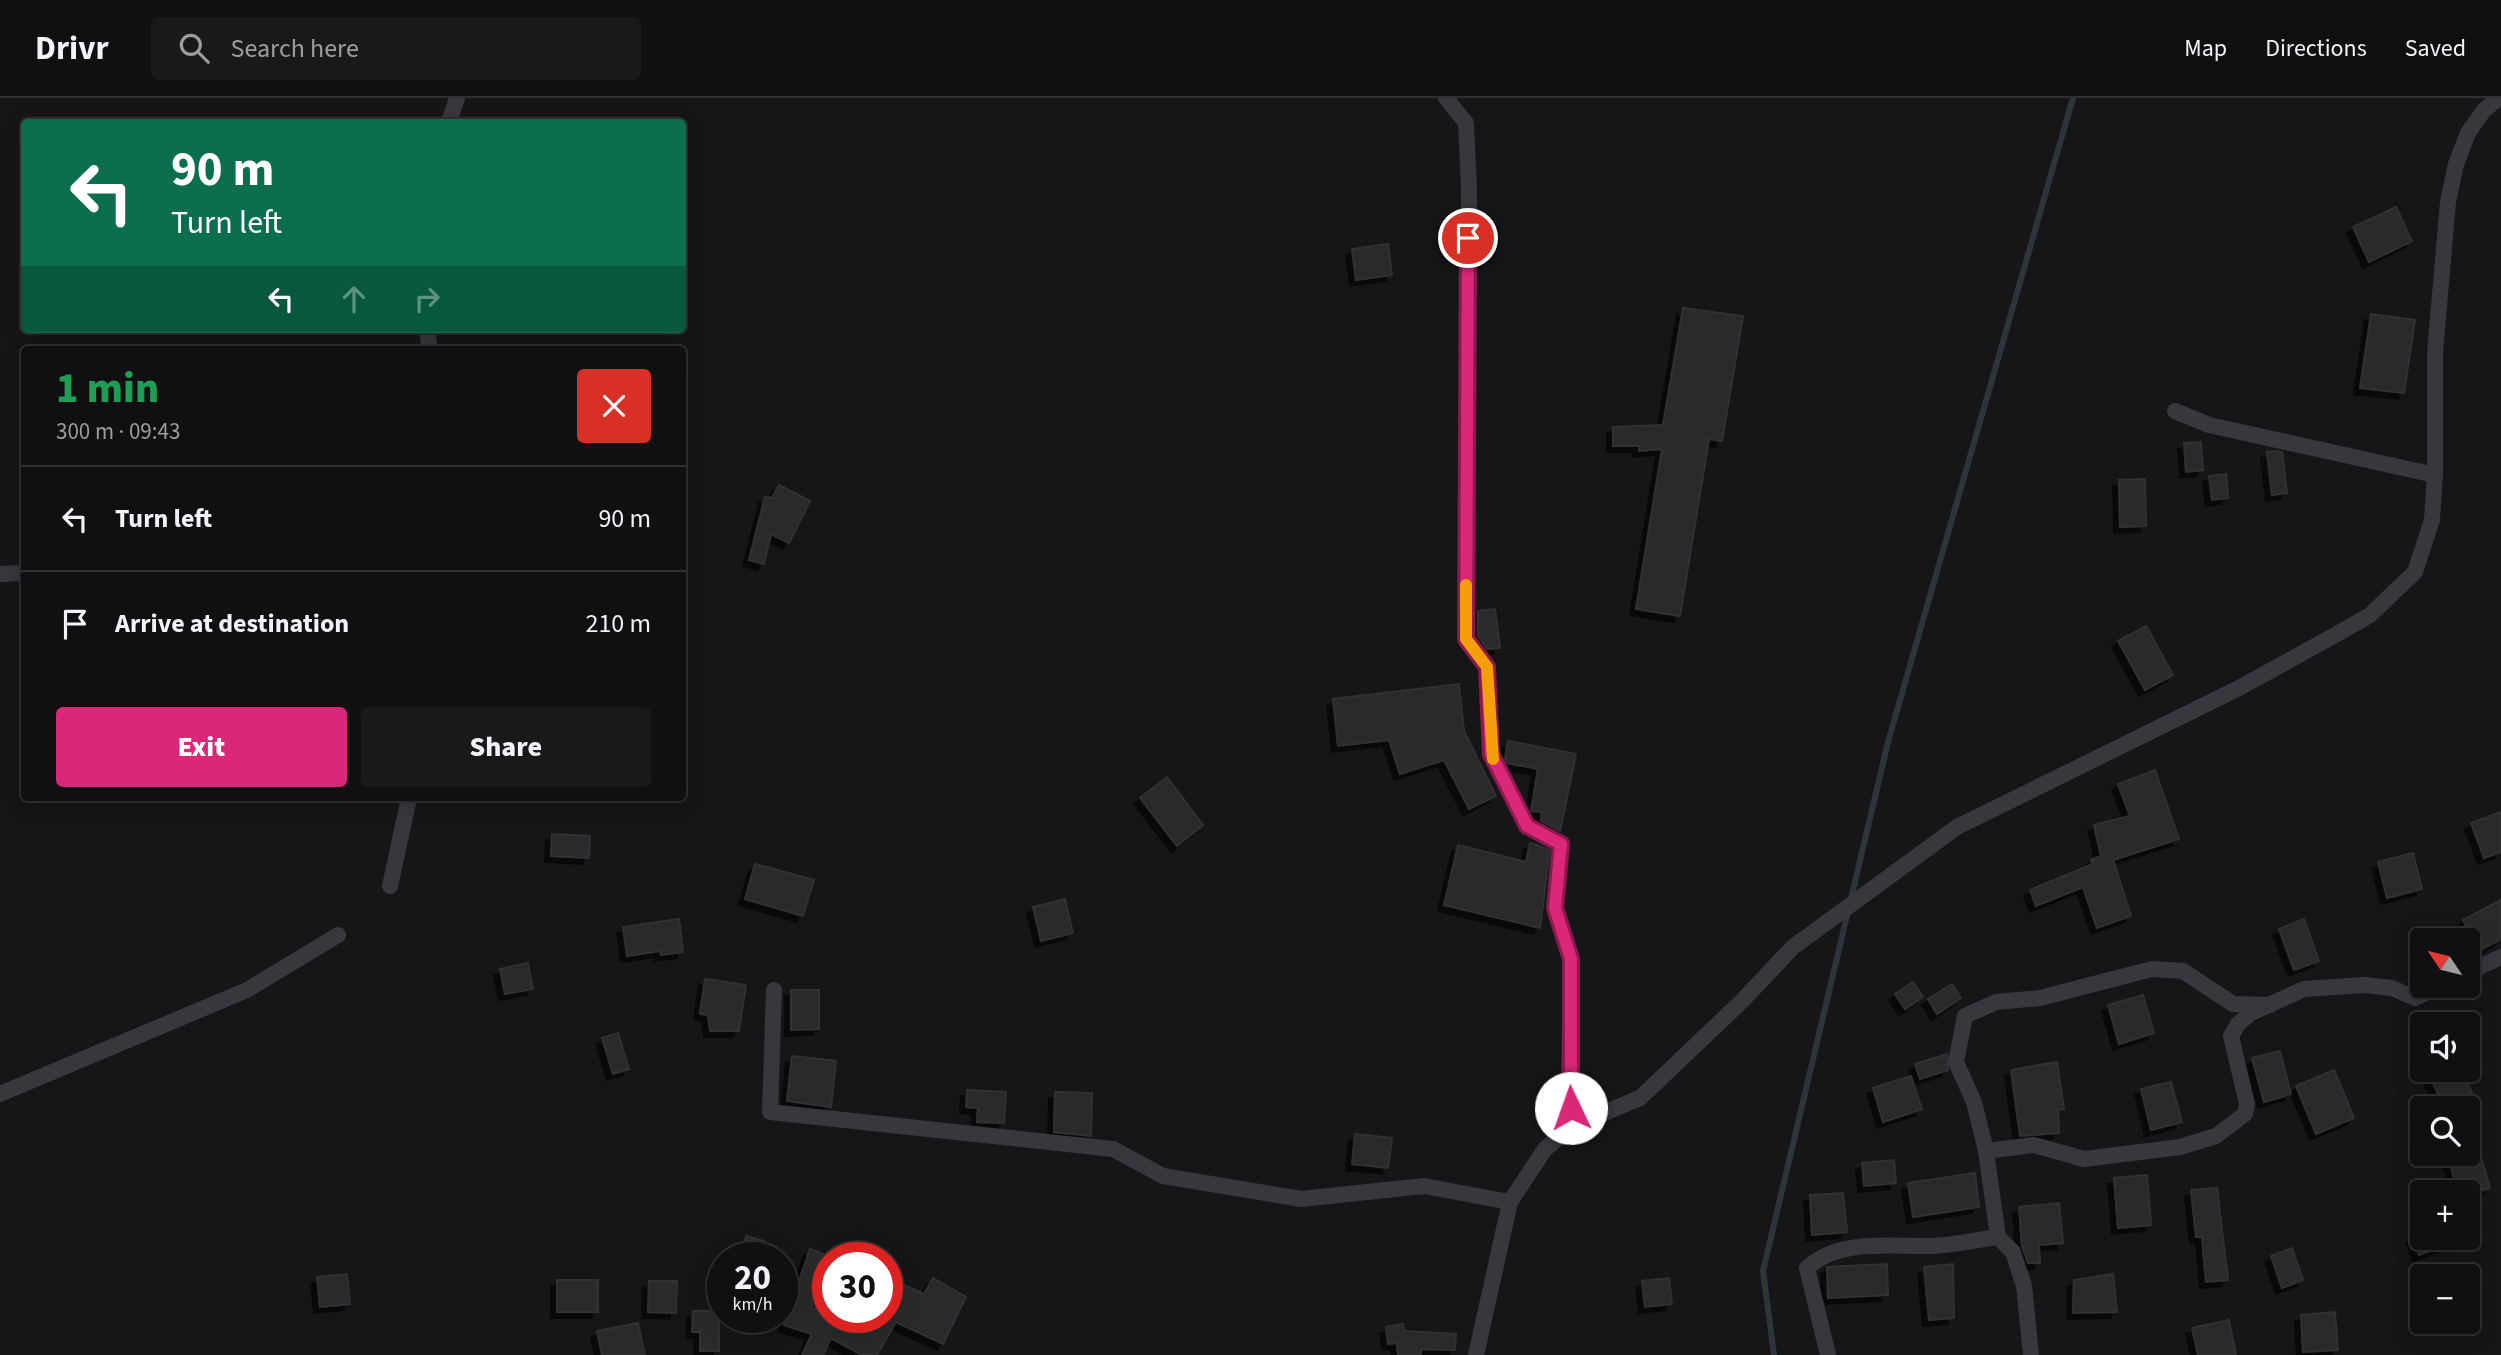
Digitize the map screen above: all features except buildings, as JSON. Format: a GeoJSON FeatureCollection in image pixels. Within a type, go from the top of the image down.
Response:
{"type":"FeatureCollection","features":[{"type":"Feature","properties":{"kind":"street"},"geometry":{"type":"LineString","coordinates":[[450,119],[457,98]]}},
{"type":"Feature","properties":{"kind":"street"},"geometry":{"type":"LineString","coordinates":[[1447,98],[1465,123],[1469,188],[1466,639],[1487,667],[1491,754],[1527,826],[1561,844],[1555,908],[1571,959],[1569,1089],[1573,1126]]}},
{"type":"Feature","properties":{"kind":"street"},"geometry":{"type":"LineString","coordinates":[[1476,1355],[1510,1202],[1545,1149],[1573,1126],[1640,1098],[1741,1002],[1793,947],[1957,827],[2239,688],[2370,615],[2415,572],[2432,520],[2435,475],[2435,353],[2448,202],[2456,164],[2468,133],[2484,110],[2499,98]]}},
{"type":"Feature","properties":{"kind":"street"},"geometry":{"type":"LineString","coordinates":[[2175,411],[2209,425],[2435,475]]}},
{"type":"Feature","properties":{"kind":"street"},"geometry":{"type":"LineString","coordinates":[[0,574],[21,573]]}},
{"type":"Feature","properties":{"kind":"street"},"geometry":{"type":"LineString","coordinates":[[390,886],[408,801]]}},
{"type":"Feature","properties":{"kind":"street"},"geometry":{"type":"LineString","coordinates":[[0,1094],[247,990],[338,935]]}},
{"type":"Feature","properties":{"kind":"street"},"geometry":{"type":"LineString","coordinates":[[2480,967],[2501,957]]}},
{"type":"Feature","properties":{"kind":"street"},"geometry":{"type":"LineString","coordinates":[[2031,1355],[2024,1286],[2013,1252],[1997,1237],[1986,1151],[1974,1102],[1956,1062],[1965,1016],[1996,1003],[2040,998],[2152,969],[2183,971],[2233,1004],[2270,1005]]}},
{"type":"Feature","properties":{"kind":"street"},"geometry":{"type":"LineString","coordinates":[[1986,1151],[2034,1145],[2084,1159],[2179,1147],[2216,1136],[2245,1114],[2247,1104],[2231,1036],[2238,1024],[2251,1013],[2304,989],[2383,987],[2410,997]]}},
{"type":"Feature","properties":{"kind":"street"},"geometry":{"type":"LineString","coordinates":[[774,990],[770,1111],[1113,1149],[1163,1176],[1301,1199],[1424,1186],[1510,1202]]}},
{"type":"Feature","properties":{"kind":"street"},"geometry":{"type":"LineString","coordinates":[[1828,1355],[1818,1327],[1807,1268],[1819,1257],[1845,1249],[1935,1245],[1997,1237]]}},
{"type":"Feature","properties":{"kind":"waterway"},"geometry":{"type":"LineString","coordinates":[[1774,1355],[1763,1271],[1888,742],[2073,98]]}},
{"type":"Feature","properties":{"kind":"slow traffic"},"geometry":{"type":"LineString","coordinates":[[1466,585],[1466,639],[1487,667],[1493,759]]}},
{"type":"Feature","properties":{"kind":"route"},"geometry":{"type":"LineString","coordinates":[[1468,238],[1466,639],[1487,667],[1491,754],[1527,826],[1561,844],[1555,908],[1571,959],[1571,1108]]}}]}
